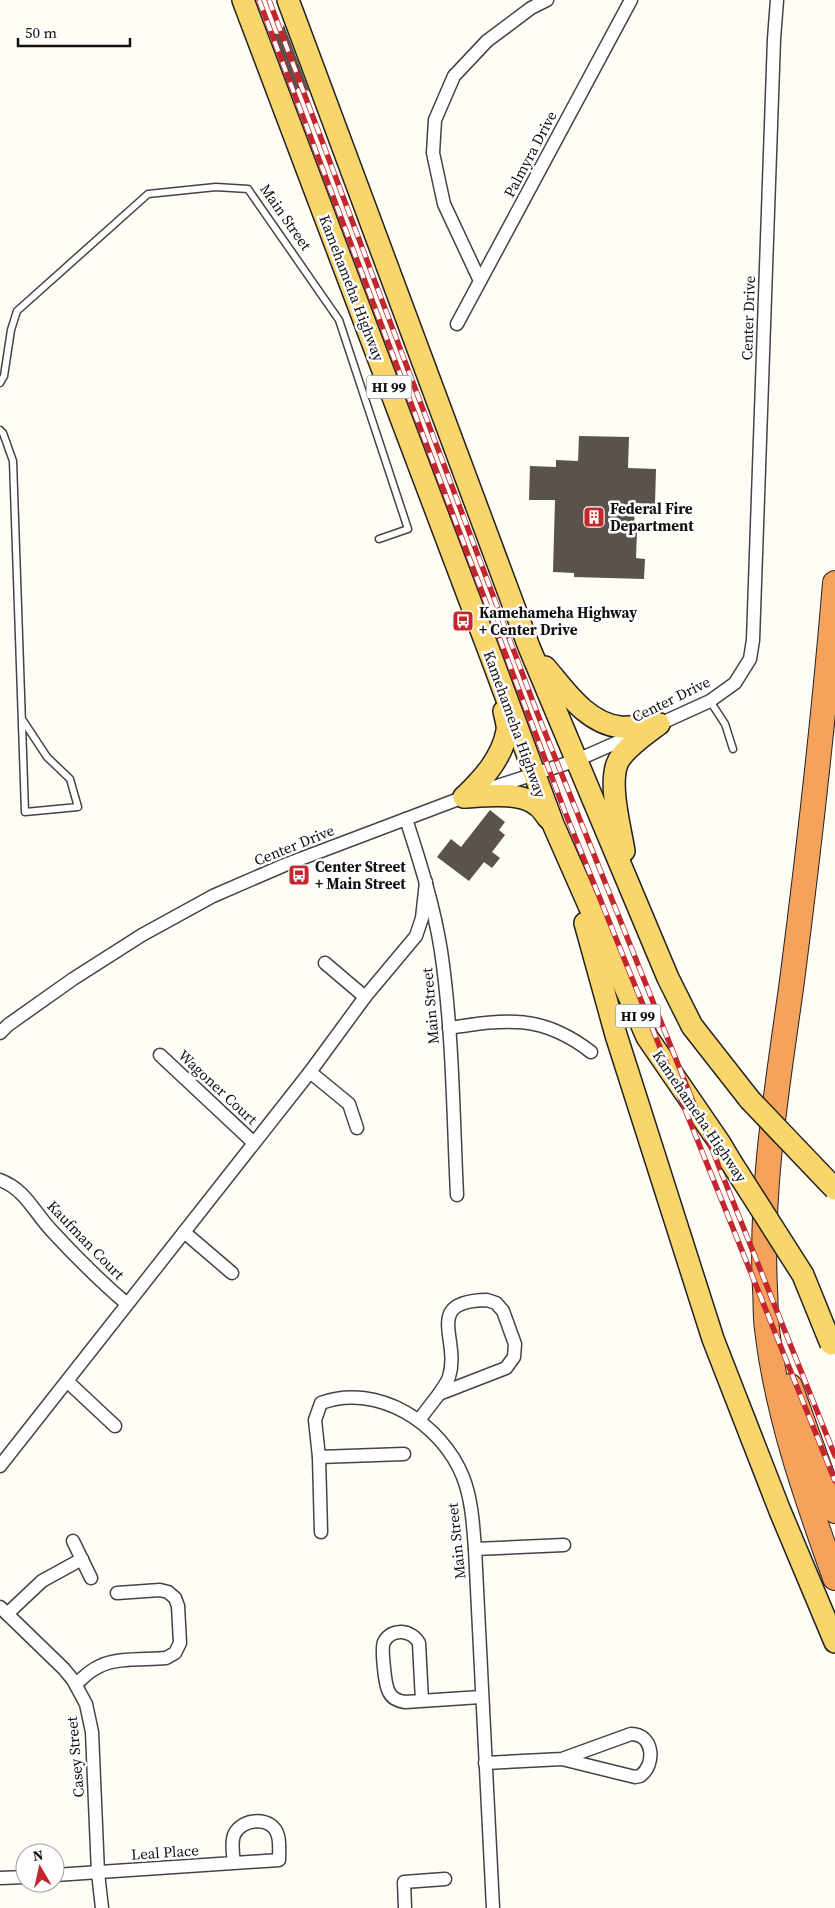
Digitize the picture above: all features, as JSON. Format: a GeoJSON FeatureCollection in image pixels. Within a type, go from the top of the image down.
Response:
{"type":"FeatureCollection","features":[{"type":"Feature","properties":{"kind":"highway"},"geometry":{"type":"LineString","coordinates":[[835,583],[825,702],[805,879],[768,1159],[763,1247],[767,1328],[780,1402],[793,1455],[835,1578]]}},
{"type":"Feature","properties":{"kind":"highway"},"geometry":{"type":"LineString","coordinates":[[763,1247],[777,1308],[786,1375],[835,1511]]}},
{"type":"Feature","properties":{"kind":"main road","name":"Kamehameha Highway"},"geometry":{"type":"LineString","coordinates":[[243,0],[495,667],[533,774],[567,858],[647,1037],[719,1142],[803,1275],[833,1351]]}},
{"type":"Feature","properties":{"kind":"main road","name":"HI 99"},"geometry":{"type":"LineString","coordinates":[[288,0],[529,647],[668,978],[692,1026],[750,1100],[835,1188]]}},
{"type":"Feature","properties":{"kind":"main road"},"geometry":{"type":"LineString","coordinates":[[529,647],[575,702],[597,719],[619,726],[659,724]]}},
{"type":"Feature","properties":{"kind":"main road"},"geometry":{"type":"LineString","coordinates":[[464,797],[483,780],[500,752],[507,729],[495,667]]}},
{"type":"Feature","properties":{"kind":"main road"},"geometry":{"type":"LineString","coordinates":[[628,879],[614,789],[617,763],[630,748],[659,724]]}},
{"type":"Feature","properties":{"kind":"main road"},"geometry":{"type":"LineString","coordinates":[[464,797],[520,797],[537,804],[553,824]]}},
{"type":"Feature","properties":{"kind":"main road"},"geometry":{"type":"LineString","coordinates":[[567,858],[616,1035],[713,1339],[780,1511],[835,1642]]}},
{"type":"Feature","properties":{"kind":"street"},"geometry":{"type":"LineString","coordinates":[[480,281],[444,204],[433,153],[435,120],[454,76],[487,41],[531,8],[547,0]]}},
{"type":"Feature","properties":{"kind":"street","name":"Palmyra Drive"},"geometry":{"type":"LineString","coordinates":[[457,324],[631,0]]}},
{"type":"Feature","properties":{"kind":"street","name":"Center Drive"},"geometry":{"type":"LineString","coordinates":[[0,1032],[73,979],[142,935],[213,896],[287,864],[464,797],[577,760],[710,702],[735,683],[750,659],[753,640],[777,0]]}},
{"type":"Feature","properties":{"kind":"street","name":"Main Street"},"geometry":{"type":"LineString","coordinates":[[406,819],[426,882],[441,951],[449,1028],[457,1195]]}},
{"type":"Feature","properties":{"kind":"street"},"geometry":{"type":"LineString","coordinates":[[2,1460],[67,1381],[310,1072],[365,997],[416,936],[422,918],[426,882]]}},
{"type":"Feature","properties":{"kind":"street"},"geometry":{"type":"LineString","coordinates":[[325,963],[365,997]]}},
{"type":"Feature","properties":{"kind":"street"},"geometry":{"type":"LineString","coordinates":[[449,1028],[493,1022],[528,1022],[562,1033],[591,1052]]}},
{"type":"Feature","properties":{"kind":"street","name":"Wagoner Court"},"geometry":{"type":"LineString","coordinates":[[160,1055],[254,1143]]}},
{"type":"Feature","properties":{"kind":"street"},"geometry":{"type":"LineString","coordinates":[[310,1072],[349,1104],[356,1128]]}},
{"type":"Feature","properties":{"kind":"street","name":"Kaufman Court"},"geometry":{"type":"LineString","coordinates":[[0,1180],[12,1185],[24,1195],[46,1225],[84,1266],[127,1304]]}},
{"type":"Feature","properties":{"kind":"street"},"geometry":{"type":"LineString","coordinates":[[184,1232],[232,1273]]}},
{"type":"Feature","properties":{"kind":"street"},"geometry":{"type":"LineString","coordinates":[[419,1420],[439,1394],[449,1377],[451,1360],[448,1320],[450,1312],[456,1305],[465,1302],[487,1300],[496,1303],[503,1311],[515,1344],[515,1354],[511,1364],[506,1368],[439,1394]]}},
{"type":"Feature","properties":{"kind":"street"},"geometry":{"type":"LineString","coordinates":[[67,1381],[114,1426]]}},
{"type":"Feature","properties":{"kind":"street","name":"Main Street"},"geometry":{"type":"LineString","coordinates":[[321,1532],[315,1420],[321,1403],[336,1397],[375,1400],[392,1406],[419,1420],[436,1436],[455,1461],[463,1479],[471,1511],[475,1549],[493,1908]]}},
{"type":"Feature","properties":{"kind":"street"},"geometry":{"type":"LineString","coordinates":[[318,1457],[404,1454]]}},
{"type":"Feature","properties":{"kind":"street"},"geometry":{"type":"LineString","coordinates":[[73,1541],[91,1578]]}},
{"type":"Feature","properties":{"kind":"street"},"geometry":{"type":"LineString","coordinates":[[475,1549],[564,1545]]}},
{"type":"Feature","properties":{"kind":"street"},"geometry":{"type":"LineString","coordinates":[[4,1611],[42,1581],[82,1559]]}},
{"type":"Feature","properties":{"kind":"street"},"geometry":{"type":"LineString","coordinates":[[76,1684],[102,1664],[166,1658],[178,1648],[180,1640],[178,1606],[173,1596],[160,1590],[117,1593]]}},
{"type":"Feature","properties":{"kind":"street","name":"Casey Street"},"geometry":{"type":"LineString","coordinates":[[4,1611],[64,1669],[76,1684],[86,1704],[92,1732],[98,1872],[102,1908]]}},
{"type":"Feature","properties":{"kind":"street"},"geometry":{"type":"LineString","coordinates":[[422,1701],[419,1642],[409,1633],[395,1633],[387,1638],[383,1645],[388,1690],[392,1697],[399,1701],[422,1701],[481,1698]]}},
{"type":"Feature","properties":{"kind":"street"},"geometry":{"type":"LineString","coordinates":[[485,1763],[562,1759],[635,1777],[645,1772],[651,1755],[644,1739],[631,1734],[562,1759]]}},
{"type":"Feature","properties":{"kind":"street","name":"Leal Place"},"geometry":{"type":"LineString","coordinates":[[65,1874],[234,1863]]}},
{"type":"Feature","properties":{"kind":"street"},"geometry":{"type":"LineString","coordinates":[[0,1878],[15,1877]]}},
{"type":"Feature","properties":{"kind":"street"},"geometry":{"type":"LineString","coordinates":[[405,1908],[404,1882],[444,1879]]}},
{"type":"Feature","properties":{"kind":"lane","name":"Main Street"},"geometry":{"type":"LineString","coordinates":[[0,383],[4,376],[11,330],[17,312],[148,194],[216,186],[248,189],[339,320],[408,529],[379,539]]}},
{"type":"Feature","properties":{"kind":"lane"},"geometry":{"type":"LineString","coordinates":[[0,430],[3,433],[13,461],[22,719],[26,812],[78,807],[70,779],[48,757],[22,719]]}},
{"type":"Feature","properties":{"kind":"lane"},"geometry":{"type":"LineString","coordinates":[[710,702],[725,724],[733,749]]}},
{"type":"Feature","properties":{"kind":"building"},"geometry":{"type":"Polygon","coordinates":[[[284,25],[309,91],[298,88],[292,95],[269,33],[279,34],[284,25]]]}},
{"type":"Feature","properties":{"kind":"building","name":"Federal Fire Department"},"geometry":{"type":"Polygon","coordinates":[[[579,436],[629,437],[628,468],[656,469],[655,504],[635,503],[636,558],[645,559],[644,579],[574,577],[574,573],[553,572],[555,500],[529,500],[530,466],[556,467],[556,460],[578,461],[579,436]]]}},
{"type":"Feature","properties":{"kind":"building"},"geometry":{"type":"Polygon","coordinates":[[[490,810],[505,822],[499,830],[505,835],[492,852],[500,858],[492,868],[484,862],[469,881],[437,857],[451,839],[461,847],[490,810]]]}},
{"type":"Feature","properties":{"kind":"railway"},"geometry":{"type":"LineString","coordinates":[[259,0],[565,812],[835,1481]]}},
{"type":"Feature","properties":{"kind":"railway"},"geometry":{"type":"LineString","coordinates":[[269,0],[538,715],[835,1456]]}},
{"type":"Feature","properties":{"kind":"place","name":"Federal Fire Department"},"geometry":{"type":"Point","coordinates":[594,517]}},
{"type":"Feature","properties":{"kind":"place","name":"Kamehameha Highway + Center Drive"},"geometry":{"type":"Point","coordinates":[463,621]}},
{"type":"Feature","properties":{"kind":"place","name":"Center Street + Main Street"},"geometry":{"type":"Point","coordinates":[299,875]}}]}
